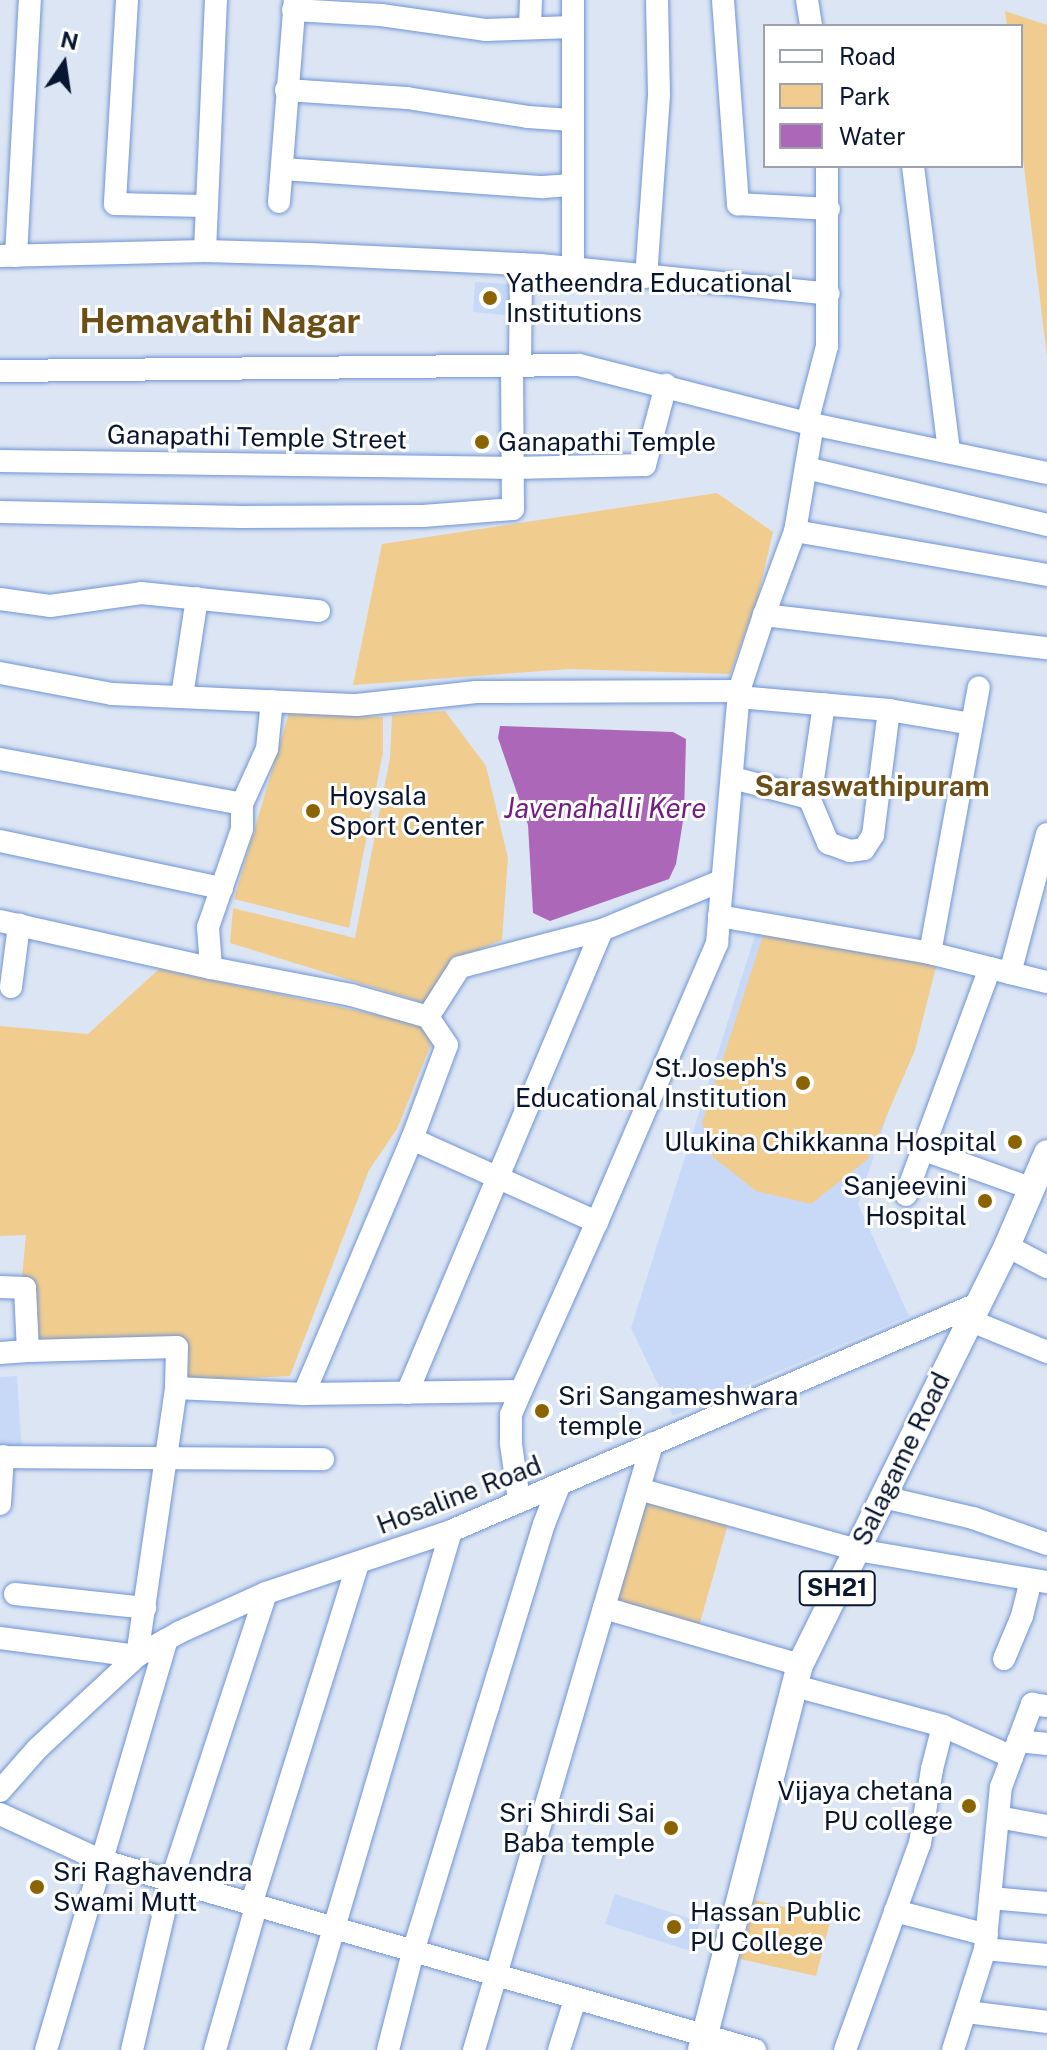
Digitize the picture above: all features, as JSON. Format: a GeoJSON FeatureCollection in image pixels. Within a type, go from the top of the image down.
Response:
{"type":"FeatureCollection","features":[{"type":"Feature","properties":{"kind":"main road","name":"Salagame Road"},"geometry":{"type":"LineString","coordinates":[[702,2044],[797,1675],[1007,1246],[1047,1153]]}},
{"type":"Feature","properties":{"kind":"street"},"geometry":{"type":"LineString","coordinates":[[30,0],[8,256],[205,251],[521,264],[829,294]]}},
{"type":"Feature","properties":{"kind":"street"},"geometry":{"type":"LineString","coordinates":[[127,0],[115,204],[204,206]]}},
{"type":"Feature","properties":{"kind":"street"},"geometry":{"type":"LineString","coordinates":[[205,251],[204,206],[216,0]]}},
{"type":"Feature","properties":{"kind":"street"},"geometry":{"type":"LineString","coordinates":[[530,27],[531,0]]}},
{"type":"Feature","properties":{"kind":"street"},"geometry":{"type":"LineString","coordinates":[[573,0],[573,269]]}},
{"type":"Feature","properties":{"kind":"street"},"geometry":{"type":"LineString","coordinates":[[646,277],[659,95],[657,0]]}},
{"type":"Feature","properties":{"kind":"street"},"geometry":{"type":"LineString","coordinates":[[723,0],[738,204],[829,209]]}},
{"type":"Feature","properties":{"kind":"street"},"geometry":{"type":"LineString","coordinates":[[807,0],[811,24]]}},
{"type":"Feature","properties":{"kind":"street"},"geometry":{"type":"LineString","coordinates":[[279,202],[294,5],[485,30],[573,27]]}},
{"type":"Feature","properties":{"kind":"street"},"geometry":{"type":"LineString","coordinates":[[286,90],[407,98],[528,117],[571,120]]}},
{"type":"Feature","properties":{"kind":"street"},"geometry":{"type":"LineString","coordinates":[[519,1500],[511,1444],[511,1415],[717,943],[739,694],[795,531],[810,424],[827,346],[827,168]]}},
{"type":"Feature","properties":{"kind":"street"},"geometry":{"type":"LineString","coordinates":[[913,168],[949,452]]}},
{"type":"Feature","properties":{"kind":"street"},"geometry":{"type":"LineString","coordinates":[[283,169],[543,187],[571,185]]}},
{"type":"Feature","properties":{"kind":"street"},"geometry":{"type":"LineString","coordinates":[[0,512],[242,517],[423,516],[513,509],[521,264]]}},
{"type":"Feature","properties":{"kind":"street"},"geometry":{"type":"LineString","coordinates":[[0,371],[579,365],[810,424],[1047,473]]}},
{"type":"Feature","properties":{"kind":"street","name":"Ganapathi Temple Street"},"geometry":{"type":"LineString","coordinates":[[0,461],[513,468],[645,465],[666,385]]}},
{"type":"Feature","properties":{"kind":"street"},"geometry":{"type":"LineString","coordinates":[[806,468],[1047,525]]}},
{"type":"Feature","properties":{"kind":"street"},"geometry":{"type":"LineString","coordinates":[[795,531],[1047,575]]}},
{"type":"Feature","properties":{"kind":"street"},"geometry":{"type":"LineString","coordinates":[[0,599],[50,606],[141,593],[319,611]]}},
{"type":"Feature","properties":{"kind":"street"},"geometry":{"type":"LineString","coordinates":[[182,696],[197,598]]}},
{"type":"Feature","properties":{"kind":"street"},"geometry":{"type":"LineString","coordinates":[[764,615],[1047,648]]}},
{"type":"Feature","properties":{"kind":"street"},"geometry":{"type":"LineString","coordinates":[[0,673],[112,694],[357,705],[476,692],[739,694],[889,710],[972,724]]}},
{"type":"Feature","properties":{"kind":"street"},"geometry":{"type":"LineString","coordinates":[[930,953],[979,687]]}},
{"type":"Feature","properties":{"kind":"street"},"geometry":{"type":"LineString","coordinates":[[211,968],[208,927],[242,829],[242,804],[267,749],[272,701]]}},
{"type":"Feature","properties":{"kind":"street"},"geometry":{"type":"LineString","coordinates":[[824,704],[810,800],[828,843],[850,851],[864,849],[871,843],[889,710]]}},
{"type":"Feature","properties":{"kind":"street"},"geometry":{"type":"LineString","coordinates":[[0,759],[242,804]]}},
{"type":"Feature","properties":{"kind":"street"},"geometry":{"type":"LineString","coordinates":[[733,778],[810,800]]}},
{"type":"Feature","properties":{"kind":"street"},"geometry":{"type":"LineString","coordinates":[[906,1195],[1000,971],[1047,834]]}},
{"type":"Feature","properties":{"kind":"street"},"geometry":{"type":"LineString","coordinates":[[0,841],[222,888]]}},
{"type":"Feature","properties":{"kind":"street"},"geometry":{"type":"LineString","coordinates":[[428,1017],[460,967],[602,930],[721,881]]}},
{"type":"Feature","properties":{"kind":"street"},"geometry":{"type":"LineString","coordinates":[[719,916],[930,953],[1047,982]]}},
{"type":"Feature","properties":{"kind":"street"},"geometry":{"type":"LineString","coordinates":[[11,987],[9,923],[211,968],[351,995],[428,1017],[447,1045],[412,1139],[304,1394]]}},
{"type":"Feature","properties":{"kind":"street"},"geometry":{"type":"LineString","coordinates":[[407,1393],[602,930]]}},
{"type":"Feature","properties":{"kind":"street"},"geometry":{"type":"LineString","coordinates":[[412,1139],[597,1222]]}},
{"type":"Feature","properties":{"kind":"street"},"geometry":{"type":"LineString","coordinates":[[924,1150],[1033,1189]]}},
{"type":"Feature","properties":{"kind":"street"},"geometry":{"type":"LineString","coordinates":[[1007,1246],[1047,1267]]}},
{"type":"Feature","properties":{"kind":"street"},"geometry":{"type":"LineString","coordinates":[[0,1287],[25,1288],[28,1351]]}},
{"type":"Feature","properties":{"kind":"street"},"geometry":{"type":"LineString","coordinates":[[973,1312],[1047,1352]]}},
{"type":"Feature","properties":{"kind":"street","name":"Hosaline Road"},"geometry":{"type":"LineString","coordinates":[[0,1791],[37,1749],[137,1656],[167,1639],[266,1593],[451,1531],[652,1444],[973,1312]]}},
{"type":"Feature","properties":{"kind":"street"},"geometry":{"type":"LineString","coordinates":[[0,1353],[177,1347],[176,1388],[137,1656],[0,1638]]}},
{"type":"Feature","properties":{"kind":"street"},"geometry":{"type":"LineString","coordinates":[[176,1388],[304,1394],[521,1391]]}},
{"type":"Feature","properties":{"kind":"street"},"geometry":{"type":"LineString","coordinates":[[474,2050],[652,1444]]}},
{"type":"Feature","properties":{"kind":"street"},"geometry":{"type":"LineString","coordinates":[[0,1504],[2,1456],[167,1455],[323,1459]]}},
{"type":"Feature","properties":{"kind":"street"},"geometry":{"type":"LineString","coordinates":[[388,2050],[413,1952],[539,1539],[559,1486]]}},
{"type":"Feature","properties":{"kind":"street"},"geometry":{"type":"LineString","coordinates":[[639,1489],[857,1550],[1039,1581],[1004,1659]]}},
{"type":"Feature","properties":{"kind":"street"},"geometry":{"type":"LineString","coordinates":[[883,1497],[973,1518],[1047,1544]]}},
{"type":"Feature","properties":{"kind":"street"},"geometry":{"type":"LineString","coordinates":[[298,2050],[451,1531]]}},
{"type":"Feature","properties":{"kind":"street"},"geometry":{"type":"LineString","coordinates":[[215,2050],[254,1906],[358,1564]]}},
{"type":"Feature","properties":{"kind":"street"},"geometry":{"type":"LineString","coordinates":[[132,2050],[171,1882],[266,1593]]}},
{"type":"Feature","properties":{"kind":"street"},"geometry":{"type":"LineString","coordinates":[[15,1594],[145,1608]]}},
{"type":"Feature","properties":{"kind":"street"},"geometry":{"type":"LineString","coordinates":[[604,1608],[1015,1749],[1047,1744]]}},
{"type":"Feature","properties":{"kind":"street"},"geometry":{"type":"LineString","coordinates":[[46,2050],[100,1860],[135,1757],[167,1639]]}},
{"type":"Feature","properties":{"kind":"street"},"geometry":{"type":"LineString","coordinates":[[953,2050],[986,1942],[1001,1787],[1032,1704],[1047,1706]]}},
{"type":"Feature","properties":{"kind":"street"},"geometry":{"type":"LineString","coordinates":[[845,2050],[920,1843],[943,1726]]}},
{"type":"Feature","properties":{"kind":"street"},"geometry":{"type":"LineString","coordinates":[[0,1814],[100,1860],[575,2000],[702,2044],[755,2050]]}},
{"type":"Feature","properties":{"kind":"street"},"geometry":{"type":"LineString","coordinates":[[998,1817],[1047,1826]]}},
{"type":"Feature","properties":{"kind":"street"},"geometry":{"type":"LineString","coordinates":[[990,1898],[1047,1903]]}},
{"type":"Feature","properties":{"kind":"street"},"geometry":{"type":"LineString","coordinates":[[895,1911],[986,1942],[1047,1955]]}},
{"type":"Feature","properties":{"kind":"street"},"geometry":{"type":"LineString","coordinates":[[559,2050],[575,2000]]}},
{"type":"Feature","properties":{"kind":"street"},"geometry":{"type":"LineString","coordinates":[[967,2012],[1047,2022]]}},
{"type":"Feature","properties":{"kind":"shaded area","name":"Yatheendra Educational Institutions"},"geometry":{"type":"Polygon","coordinates":[[[475,282],[507,284],[505,315],[473,312],[475,282]]]}},
{"type":"Feature","properties":{"kind":"shaded area","name":"St.Joseph's Educational Institution"},"geometry":{"type":"Polygon","coordinates":[[[757,929],[937,963],[858,1204],[909,1316],[673,1416],[631,1328],[757,929]]]}},
{"type":"Feature","properties":{"kind":"shaded area"},"geometry":{"type":"Polygon","coordinates":[[[17,1376],[22,1454],[0,1455],[0,1377],[17,1376]]]}},
{"type":"Feature","properties":{"kind":"shaded area"},"geometry":{"type":"Polygon","coordinates":[[[615,1894],[700,1922],[691,1951],[605,1924],[615,1894]]]}},
{"type":"Feature","properties":{"kind":"green space"},"geometry":{"type":"Polygon","coordinates":[[[1005,11],[1047,25],[1047,357],[1023,159],[1023,24],[1007,24],[1005,11]]]}},
{"type":"Feature","properties":{"kind":"green space"},"geometry":{"type":"Polygon","coordinates":[[[717,493],[773,532],[757,600],[730,674],[570,669],[353,685],[382,544],[717,493]]]}},
{"type":"Feature","properties":{"kind":"green space"},"geometry":{"type":"Polygon","coordinates":[[[445,711],[486,766],[508,858],[502,940],[456,959],[424,1003],[230,943],[233,908],[355,938],[390,758],[392,715],[445,711]]]}},
{"type":"Feature","properties":{"kind":"green space"},"geometry":{"type":"Polygon","coordinates":[[[289,713],[383,717],[383,752],[349,928],[234,899],[289,713]]]}},
{"type":"Feature","properties":{"kind":"green space"},"geometry":{"type":"Polygon","coordinates":[[[765,930],[937,963],[915,1050],[868,1159],[811,1204],[756,1191],[713,1157],[702,1122],[765,930]]]}},
{"type":"Feature","properties":{"kind":"green space"},"geometry":{"type":"Polygon","coordinates":[[[159,969],[420,1024],[431,1044],[397,1129],[369,1170],[290,1376],[183,1381],[170,1341],[34,1346],[22,1278],[26,1235],[0,1236],[0,1026],[88,1034],[159,969]]]}},
{"type":"Feature","properties":{"kind":"green space"},"geometry":{"type":"Polygon","coordinates":[[[644,1500],[728,1524],[699,1626],[615,1602],[644,1500]]]}},
{"type":"Feature","properties":{"kind":"green space"},"geometry":{"type":"Polygon","coordinates":[[[755,1900],[831,1918],[816,1976],[740,1959],[755,1900]]]}},
{"type":"Feature","properties":{"kind":"water","name":"Javenahalli Kere"},"geometry":{"type":"Polygon","coordinates":[[[500,726],[673,732],[686,739],[684,815],[676,864],[669,879],[550,921],[533,913],[528,825],[498,738],[500,726]]]}},
{"type":"Feature","properties":{"kind":"place","name":"Yatheendra Educational Institutions"},"geometry":{"type":"Point","coordinates":[490,298]}},
{"type":"Feature","properties":{"kind":"place","name":"Ganapathi Temple"},"geometry":{"type":"Point","coordinates":[482,442]}},
{"type":"Feature","properties":{"kind":"place","name":"Hoysala Sport Center"},"geometry":{"type":"Point","coordinates":[313,811]}},
{"type":"Feature","properties":{"kind":"place","name":"St.Joseph's Educational Institution"},"geometry":{"type":"Point","coordinates":[803,1083]}},
{"type":"Feature","properties":{"kind":"place","name":"Ulukina Chikkanna Hospital"},"geometry":{"type":"Point","coordinates":[1015,1142]}},
{"type":"Feature","properties":{"kind":"place","name":"Sanjeevini Hospital"},"geometry":{"type":"Point","coordinates":[985,1201]}},
{"type":"Feature","properties":{"kind":"place","name":"Sri Sangameshwara temple"},"geometry":{"type":"Point","coordinates":[542,1411]}},
{"type":"Feature","properties":{"kind":"place","name":"Vijaya chetana PU college"},"geometry":{"type":"Point","coordinates":[969,1806]}},
{"type":"Feature","properties":{"kind":"place","name":"Sri Shirdi Sai Baba temple"},"geometry":{"type":"Point","coordinates":[671,1828]}},
{"type":"Feature","properties":{"kind":"place","name":"Sri Raghavendra Swami Mutt"},"geometry":{"type":"Point","coordinates":[37,1887]}},
{"type":"Feature","properties":{"kind":"place","name":"Hassan Public PU College"},"geometry":{"type":"Point","coordinates":[674,1927]}},
{"type":"Feature","properties":{"kind":"district","name":"Hemavathi Nagar"},"geometry":{"type":"Point","coordinates":[220,322]}},
{"type":"Feature","properties":{"kind":"district","name":"Saraswathipuram"},"geometry":{"type":"Point","coordinates":[872,786]}}]}
